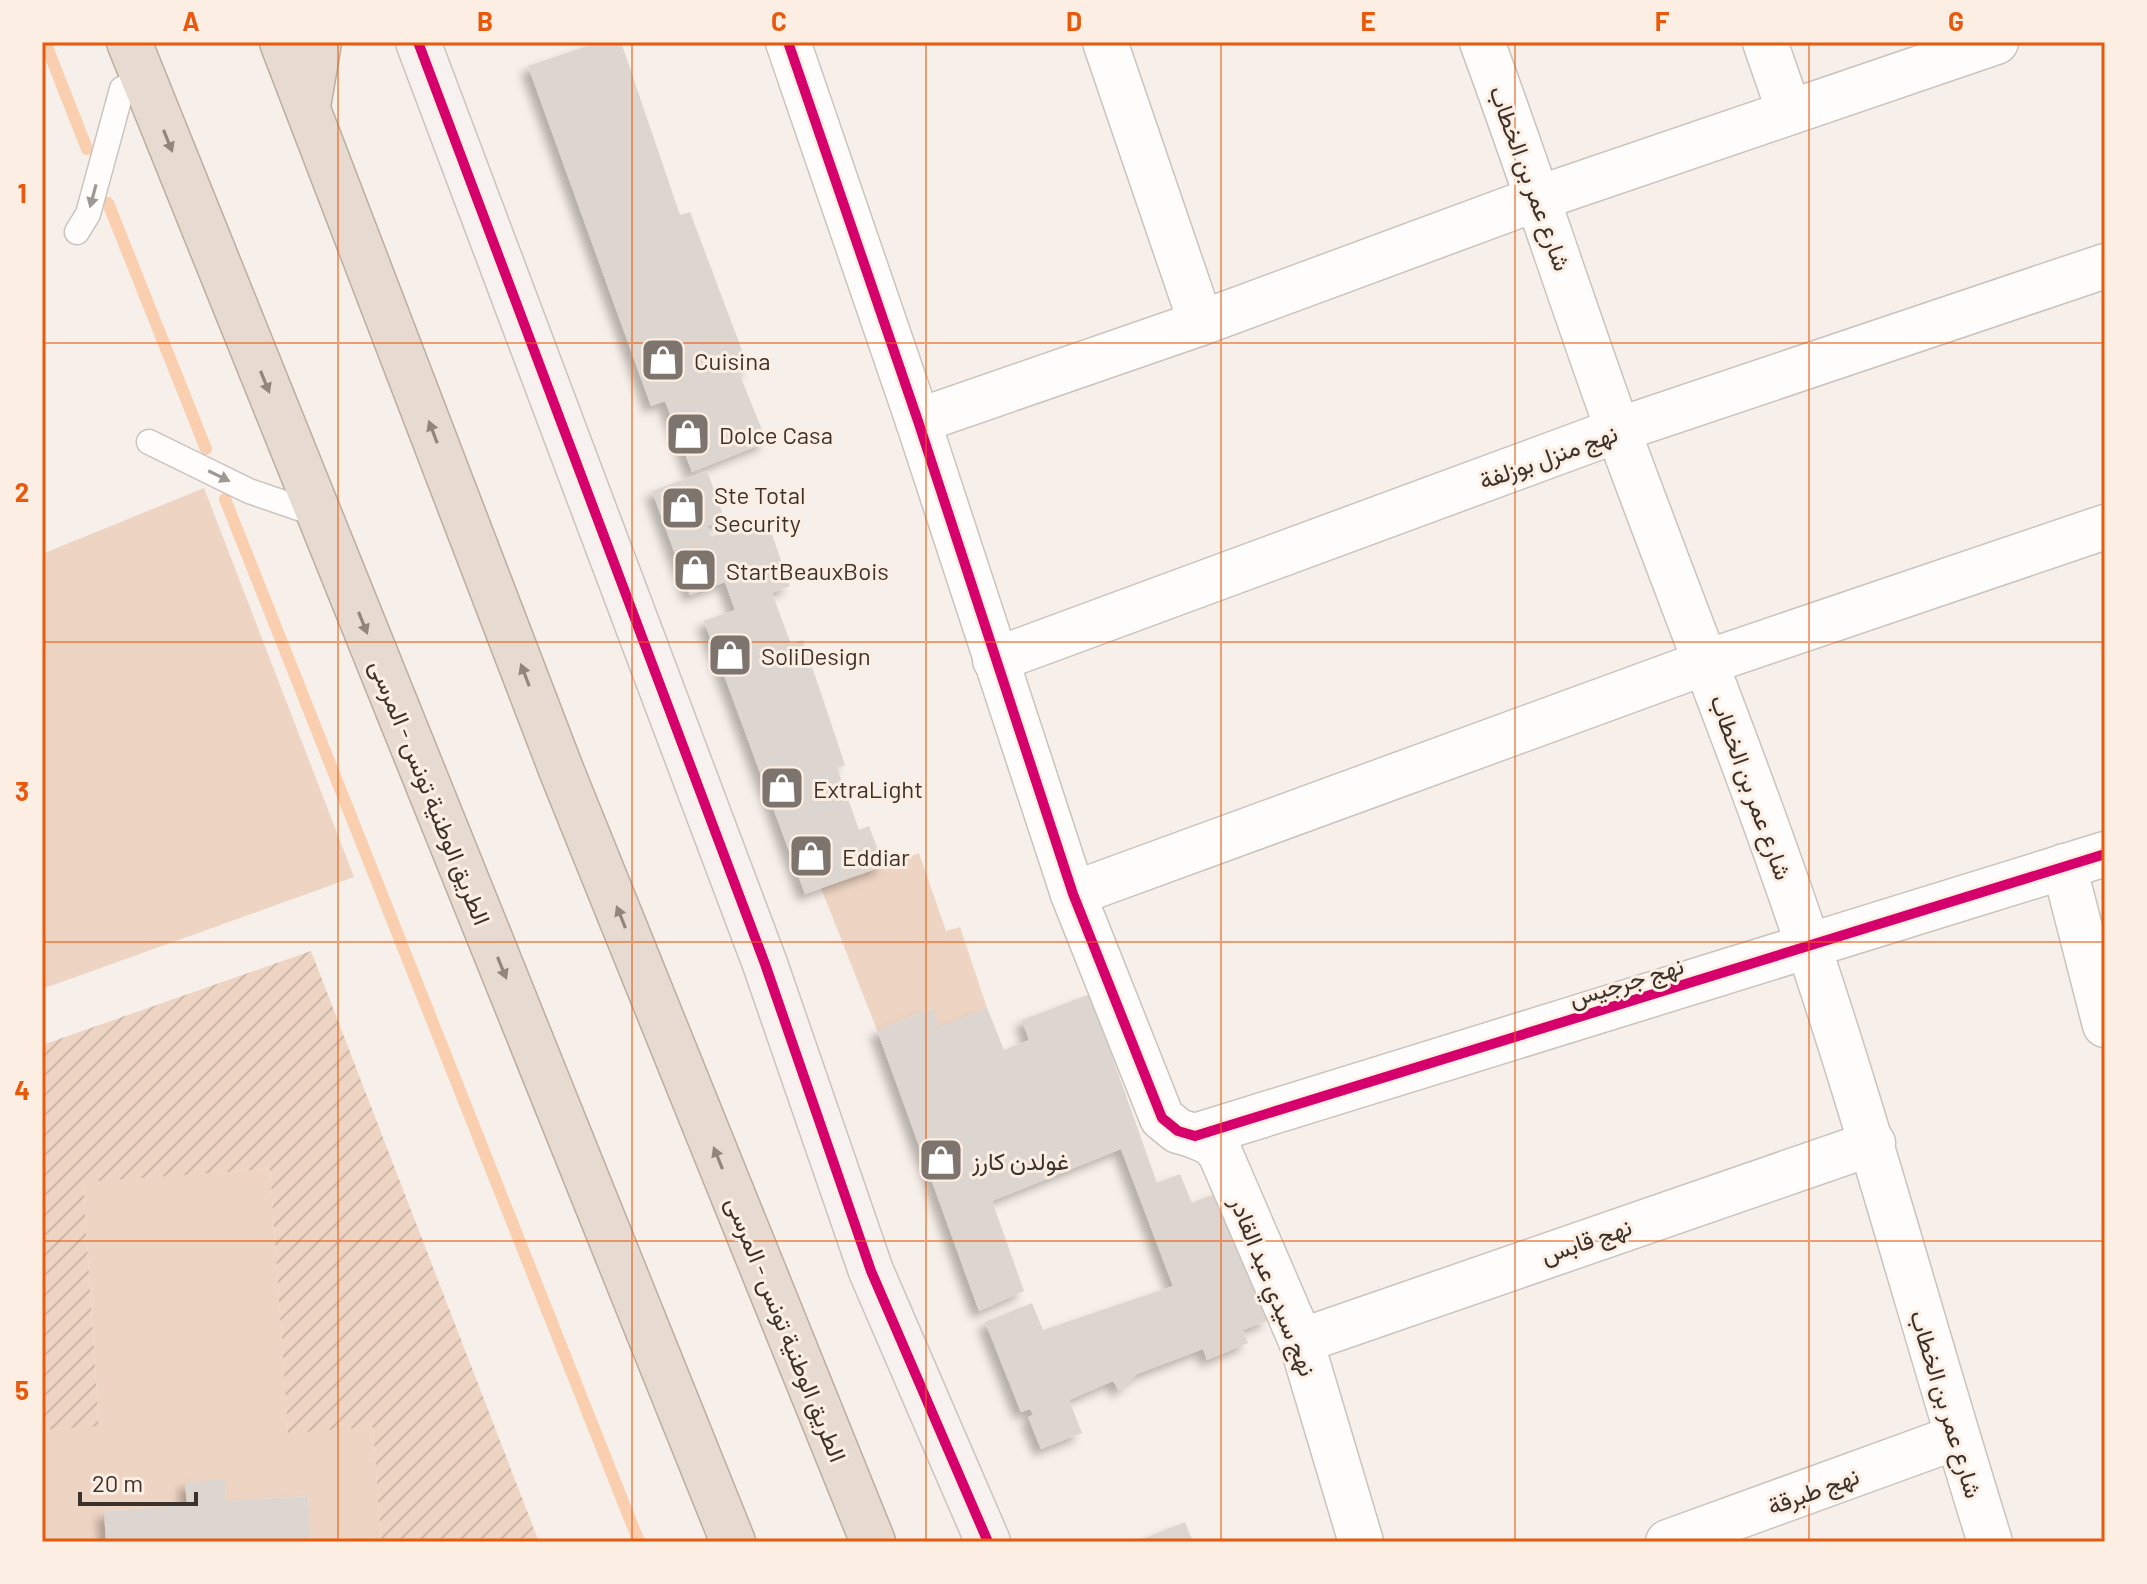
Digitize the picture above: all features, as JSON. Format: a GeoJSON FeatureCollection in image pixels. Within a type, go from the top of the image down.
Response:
{"type":"FeatureCollection","features":[{"type":"Feature","properties":{"kind":"highway","name":"الطريق الوطنية تونس - المرسى"},"geometry":{"type":"LineString","coordinates":[[282,42],[562,772],[873,1542]]}},
{"type":"Feature","properties":{"kind":"highway"},"geometry":{"type":"LineString","coordinates":[[308,106],[319,42]]}},
{"type":"Feature","properties":{"kind":"highway","name":"الطريق الوطنية تونس - المرسى"},"geometry":{"type":"LineString","coordinates":[[136,60],[733,1542]]}},
{"type":"Feature","properties":{"kind":"street"},"geometry":{"type":"LineString","coordinates":[[418,42],[765,964],[871,1271],[988,1542]]}},
{"type":"Feature","properties":{"kind":"street"},"geometry":{"type":"LineString","coordinates":[[788,42],[918,421],[1073,894],[1179,1127]]}},
{"type":"Feature","properties":{"kind":"street"},"geometry":{"type":"LineString","coordinates":[[1105,42],[1201,323]]}},
{"type":"Feature","properties":{"kind":"street","name":"شارع عمر بن الخطاب"},"geometry":{"type":"LineString","coordinates":[[1482,42],[1618,430],[1707,662],[1808,945],[1873,1143],[1917,1308],[1990,1542]]}},
{"type":"Feature","properties":{"kind":"street"},"geometry":{"type":"LineString","coordinates":[[1765,42],[1789,111]]}},
{"type":"Feature","properties":{"kind":"street"},"geometry":{"type":"LineString","coordinates":[[918,421],[1201,323],[1539,198],[1996,42]]}},
{"type":"Feature","properties":{"kind":"street","name":"نهج منزل بوزلفة"},"geometry":{"type":"LineString","coordinates":[[995,660],[1618,430],[2105,266]]}},
{"type":"Feature","properties":{"kind":"street"},"geometry":{"type":"LineString","coordinates":[[1073,894],[1707,662],[2105,527]]}},
{"type":"Feature","properties":{"kind":"street","name":"نهج جرجيس"},"geometry":{"type":"LineString","coordinates":[[1179,1127],[1808,945],[2105,854]]}},
{"type":"Feature","properties":{"kind":"street"},"geometry":{"type":"LineString","coordinates":[[2064,866],[2105,1025]]}},
{"type":"Feature","properties":{"kind":"street","name":"نهج سيدي عبد القادر"},"geometry":{"type":"LineString","coordinates":[[1179,1127],[1211,1143],[1220,1153],[1301,1341],[1361,1542]]}},
{"type":"Feature","properties":{"kind":"street","name":"نهج قابس"},"geometry":{"type":"LineString","coordinates":[[1301,1341],[1873,1143]]}},
{"type":"Feature","properties":{"kind":"street","name":"نهج طبرقة"},"geometry":{"type":"LineString","coordinates":[[1668,1542],[1957,1437]]}},
{"type":"Feature","properties":{"kind":"lane"},"geometry":{"type":"LineString","coordinates":[[77,232],[88,214],[122,89],[136,60]]}},
{"type":"Feature","properties":{"kind":"lane"},"geometry":{"type":"LineString","coordinates":[[149,442],[249,491],[319,515]]}},
{"type":"Feature","properties":{"kind":"shaded area"},"geometry":{"type":"Polygon","coordinates":[[[204,488],[354,877],[42,989],[42,554],[204,488]]]}},
{"type":"Feature","properties":{"kind":"shaded area"},"geometry":{"type":"Polygon","coordinates":[[[919,853],[946,931],[960,927],[987,1008],[940,1027],[932,1008],[877,1030],[821,888],[919,853]]]}},
{"type":"Feature","properties":{"kind":"shaded area"},"geometry":{"type":"Polygon","coordinates":[[[311,951],[539,1542],[381,1542],[373,1427],[288,1433],[270,1169],[83,1182],[99,1426],[42,1430],[42,1045],[311,951]]]}},
{"type":"Feature","properties":{"kind":"shaded area"},"geometry":{"type":"Polygon","coordinates":[[[270,1169],[288,1432],[373,1427],[381,1542],[311,1542],[308,1496],[226,1501],[225,1480],[186,1482],[187,1505],[105,1511],[106,1542],[42,1542],[42,1430],[99,1425],[83,1181],[270,1169]]]}},
{"type":"Feature","properties":{"kind":"building"},"geometry":{"type":"Polygon","coordinates":[[[599,42],[621,42],[680,215],[690,212],[749,369],[739,373],[767,442],[692,472],[665,401],[651,406],[528,66],[599,42]]]}},
{"type":"Feature","properties":{"kind":"building"},"geometry":{"type":"Polygon","coordinates":[[[707,471],[725,520],[707,526],[711,537],[766,517],[790,586],[772,593],[791,644],[803,640],[845,765],[837,768],[859,830],[869,826],[884,866],[805,894],[704,621],[735,610],[725,582],[690,595],[652,491],[707,471]]]}},
{"type":"Feature","properties":{"kind":"building"},"geometry":{"type":"Polygon","coordinates":[[[1090,994],[1157,1183],[1180,1174],[1192,1203],[1219,1192],[1269,1320],[1243,1330],[1248,1343],[1207,1360],[1203,1349],[1137,1374],[1119,1391],[1113,1381],[1069,1400],[1082,1433],[1041,1449],[1028,1417],[1033,1415],[1030,1409],[1021,1412],[985,1322],[1032,1303],[1043,1330],[1173,1286],[1121,1149],[992,1201],[1024,1291],[979,1311],[877,1030],[933,1008],[940,1027],[987,1008],[1004,1050],[1029,1040],[1022,1020],[1090,994]]]}},
{"type":"Feature","properties":{"kind":"building"},"geometry":{"type":"Polygon","coordinates":[[[225,1479],[226,1501],[308,1496],[311,1542],[106,1542],[104,1511],[187,1505],[185,1482],[225,1479]]]}},
{"type":"Feature","properties":{"kind":"building"},"geometry":{"type":"Polygon","coordinates":[[[1185,1522],[1193,1542],[1135,1542],[1185,1522]]]}},
{"type":"Feature","properties":{"kind":"waterway"},"geometry":{"type":"LineString","coordinates":[[45,42],[87,149]]}},
{"type":"Feature","properties":{"kind":"waterway"},"geometry":{"type":"LineString","coordinates":[[108,203],[206,449]]}},
{"type":"Feature","properties":{"kind":"waterway"},"geometry":{"type":"LineString","coordinates":[[225,499],[639,1542]]}},
{"type":"Feature","properties":{"kind":"cycle path"},"geometry":{"type":"LineString","coordinates":[[418,42],[765,964],[871,1271],[988,1542]]}},
{"type":"Feature","properties":{"kind":"cycle path"},"geometry":{"type":"LineString","coordinates":[[788,42],[918,421],[1073,894],[1162,1118],[1178,1131],[1195,1136],[2105,854]]}},
{"type":"Feature","properties":{"kind":"place","name":"Cuisina"},"geometry":{"type":"Point","coordinates":[663,360]}},
{"type":"Feature","properties":{"kind":"place","name":"Dolce Casa"},"geometry":{"type":"Point","coordinates":[688,434]}},
{"type":"Feature","properties":{"kind":"place","name":"Ste Total Security"},"geometry":{"type":"Point","coordinates":[683,508]}},
{"type":"Feature","properties":{"kind":"place","name":"StartBeauxBois"},"geometry":{"type":"Point","coordinates":[695,570]}},
{"type":"Feature","properties":{"kind":"place","name":"SoliDesign"},"geometry":{"type":"Point","coordinates":[730,655]}},
{"type":"Feature","properties":{"kind":"place","name":"ExtraLight"},"geometry":{"type":"Point","coordinates":[782,788]}},
{"type":"Feature","properties":{"kind":"place","name":"Eddiar"},"geometry":{"type":"Point","coordinates":[811,856]}},
{"type":"Feature","properties":{"kind":"place","name":"غولدن كارز"},"geometry":{"type":"Point","coordinates":[941,1160]}}]}
